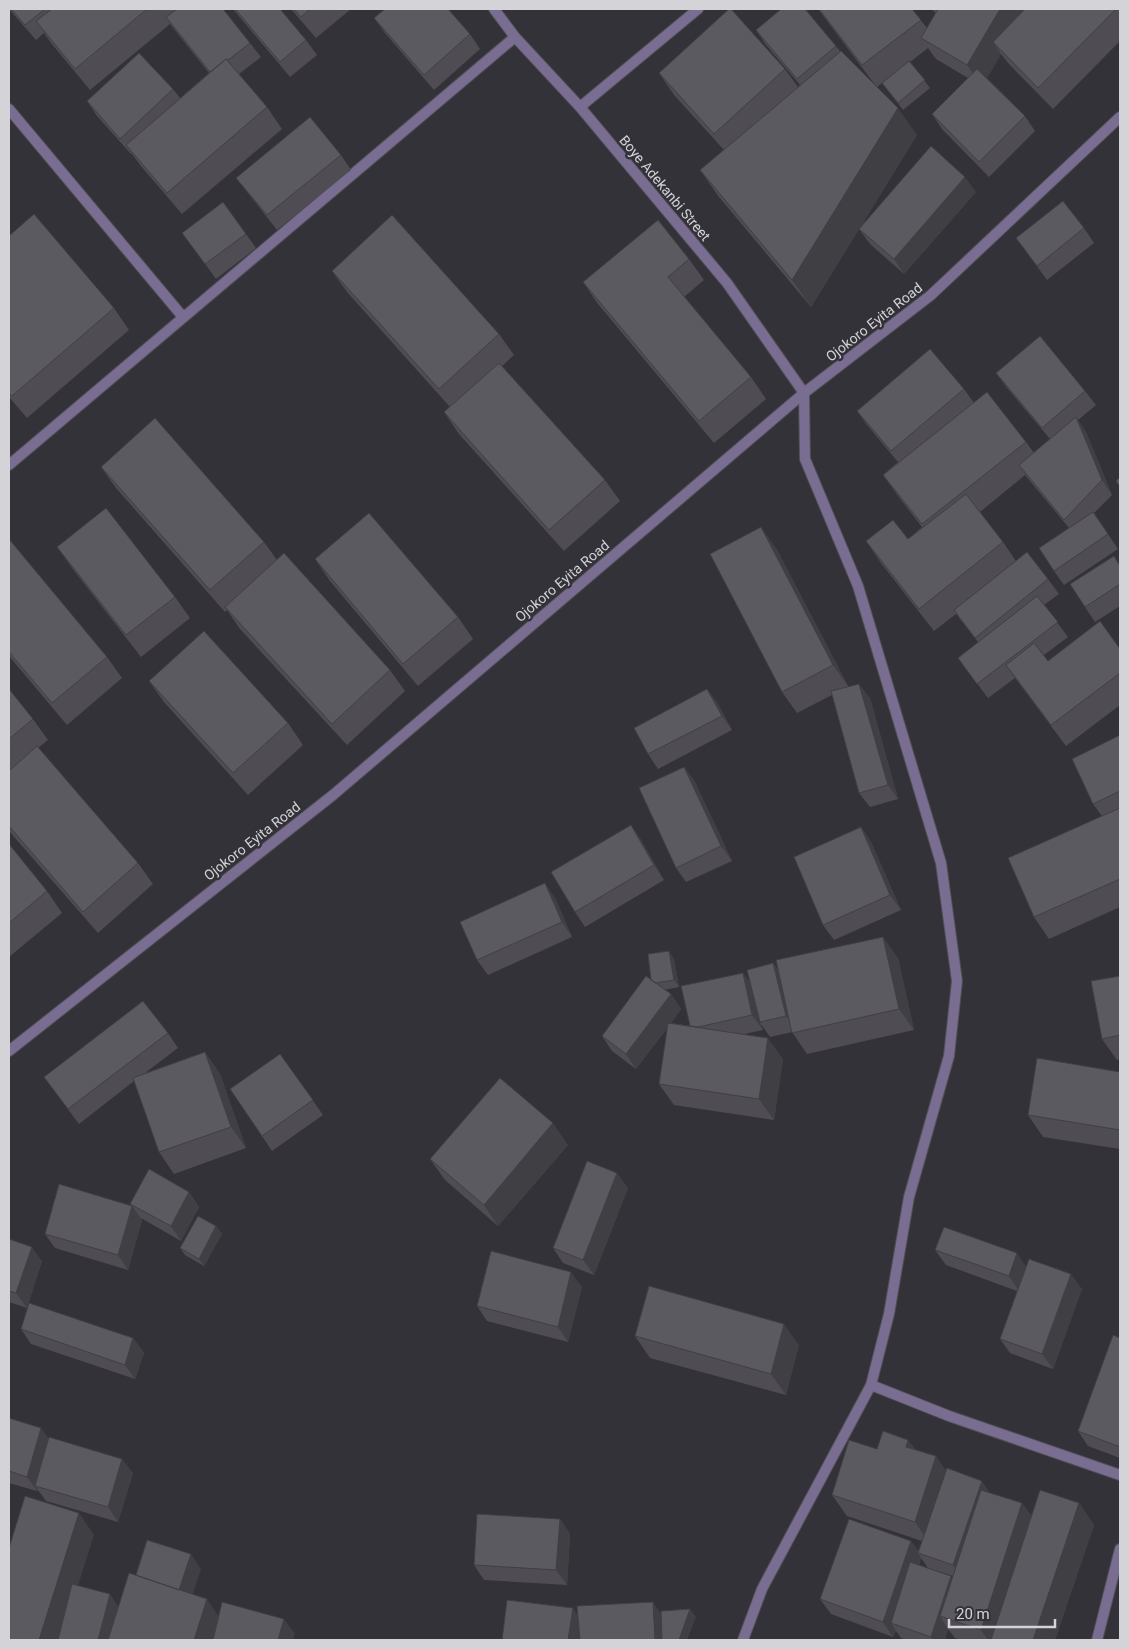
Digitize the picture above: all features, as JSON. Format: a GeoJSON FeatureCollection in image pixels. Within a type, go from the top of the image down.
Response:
{"type":"FeatureCollection","features":[{"type":"Feature","properties":{"kind":"street","name":"Boye Adekanbi Street"},"geometry":{"type":"LineString","coordinates":[[494,9],[515,37],[580,107],[727,283],[804,393]]}},
{"type":"Feature","properties":{"kind":"street"},"geometry":{"type":"LineString","coordinates":[[580,107],[698,9]]}},
{"type":"Feature","properties":{"kind":"street"},"geometry":{"type":"LineString","coordinates":[[9,465],[515,37]]}},
{"type":"Feature","properties":{"kind":"street"},"geometry":{"type":"LineString","coordinates":[[9,109],[184,317]]}},
{"type":"Feature","properties":{"kind":"street","name":"Ojokoro Eyita Road"},"geometry":{"type":"LineString","coordinates":[[9,1051],[333,795],[804,393],[931,295],[1120,117]]}},
{"type":"Feature","properties":{"kind":"street"},"geometry":{"type":"LineString","coordinates":[[743,1640],[762,1589],[871,1385],[889,1314],[909,1197],[949,1056],[957,981],[941,863],[858,586],[805,459],[804,393]]}},
{"type":"Feature","properties":{"kind":"street"},"geometry":{"type":"LineString","coordinates":[[871,1385],[949,1416],[1120,1475]]}},
{"type":"Feature","properties":{"kind":"street"},"geometry":{"type":"LineString","coordinates":[[1098,1640],[1120,1549]]}},
{"type":"Feature","properties":{"kind":"building"},"geometry":{"type":"Polygon","coordinates":[[[11,9],[45,9],[25,25],[11,9]]]}},
{"type":"Feature","properties":{"kind":"building"},"geometry":{"type":"Polygon","coordinates":[[[52,9],[147,9],[75,69],[36,21],[52,9]]]}},
{"type":"Feature","properties":{"kind":"building"},"geometry":{"type":"Polygon","coordinates":[[[177,9],[223,9],[250,43],[210,72],[166,17],[177,9]]]}},
{"type":"Feature","properties":{"kind":"building"},"geometry":{"type":"Polygon","coordinates":[[[235,9],[280,9],[306,40],[280,62],[235,9]]]}},
{"type":"Feature","properties":{"kind":"building"},"geometry":{"type":"Polygon","coordinates":[[[294,9],[310,9],[301,17],[294,9]]]}},
{"type":"Feature","properties":{"kind":"building"},"geometry":{"type":"Polygon","coordinates":[[[385,9],[448,9],[470,34],[424,75],[374,18],[385,9]]]}},
{"type":"Feature","properties":{"kind":"building"},"geometry":{"type":"Polygon","coordinates":[[[729,9],[785,69],[714,134],[659,73],[729,9]]]}},
{"type":"Feature","properties":{"kind":"building"},"geometry":{"type":"Polygon","coordinates":[[[781,9],[805,9],[836,46],[797,79],[756,30],[781,9]]]}},
{"type":"Feature","properties":{"kind":"building"},"geometry":{"type":"Polygon","coordinates":[[[819,9],[912,9],[921,20],[862,65],[819,9]]]}},
{"type":"Feature","properties":{"kind":"building"},"geometry":{"type":"Polygon","coordinates":[[[938,9],[1000,9],[967,65],[921,38],[938,9]]]}},
{"type":"Feature","properties":{"kind":"building"},"geometry":{"type":"Polygon","coordinates":[[[1025,9],[1116,9],[1038,88],[993,42],[1025,9]]]}},
{"type":"Feature","properties":{"kind":"building"},"geometry":{"type":"Polygon","coordinates":[[[841,51],[898,108],[792,280],[700,170],[841,51]]]}},
{"type":"Feature","properties":{"kind":"building"},"geometry":{"type":"Polygon","coordinates":[[[139,53],[173,89],[120,139],[87,101],[139,53]]]}},
{"type":"Feature","properties":{"kind":"building"},"geometry":{"type":"Polygon","coordinates":[[[226,59],[267,107],[167,193],[126,145],[226,59]]]}},
{"type":"Feature","properties":{"kind":"building"},"geometry":{"type":"Polygon","coordinates":[[[909,61],[925,80],[898,103],[882,83],[909,61]]]}},
{"type":"Feature","properties":{"kind":"building"},"geometry":{"type":"Polygon","coordinates":[[[977,69],[1025,116],[979,162],[932,114],[977,69]]]}},
{"type":"Feature","properties":{"kind":"building"},"geometry":{"type":"Polygon","coordinates":[[[310,117],[341,155],[267,215],[236,178],[310,117]]]}},
{"type":"Feature","properties":{"kind":"building"},"geometry":{"type":"Polygon","coordinates":[[[931,146],[965,177],[894,259],[859,229],[931,146]]]}},
{"type":"Feature","properties":{"kind":"building"},"geometry":{"type":"Polygon","coordinates":[[[1063,201],[1084,228],[1037,266],[1016,238],[1063,201]]]}},
{"type":"Feature","properties":{"kind":"building"},"geometry":{"type":"Polygon","coordinates":[[[223,202],[246,234],[205,264],[182,233],[223,202]]]}},
{"type":"Feature","properties":{"kind":"building"},"geometry":{"type":"Polygon","coordinates":[[[34,214],[114,308],[12,396],[9,393],[9,236],[34,214]]]}},
{"type":"Feature","properties":{"kind":"building"},"geometry":{"type":"Polygon","coordinates":[[[392,215],[499,334],[439,389],[332,271],[392,215]]]}},
{"type":"Feature","properties":{"kind":"building"},"geometry":{"type":"Polygon","coordinates":[[[658,220],[689,259],[668,277],[751,377],[699,421],[583,282],[658,220]]]}},
{"type":"Feature","properties":{"kind":"building"},"geometry":{"type":"Polygon","coordinates":[[[1040,336],[1085,391],[1042,428],[996,373],[1040,336]]]}},
{"type":"Feature","properties":{"kind":"building"},"geometry":{"type":"Polygon","coordinates":[[[930,349],[964,389],[891,451],[857,411],[930,349]]]}},
{"type":"Feature","properties":{"kind":"building"},"geometry":{"type":"Polygon","coordinates":[[[499,363],[605,480],[549,530],[444,412],[499,363]]]}},
{"type":"Feature","properties":{"kind":"building"},"geometry":{"type":"Polygon","coordinates":[[[987,392],[1026,442],[922,524],[883,475],[987,392]]]}},
{"type":"Feature","properties":{"kind":"building"},"geometry":{"type":"Polygon","coordinates":[[[1076,417],[1102,480],[1064,520],[1019,465],[1076,417]]]}},
{"type":"Feature","properties":{"kind":"building"},"geometry":{"type":"Polygon","coordinates":[[[155,418],[264,542],[210,590],[101,467],[155,418]]]}},
{"type":"Feature","properties":{"kind":"building"},"geometry":{"type":"Polygon","coordinates":[[[1120,477],[1120,487],[1116,481],[1120,477]]]}},
{"type":"Feature","properties":{"kind":"building"},"geometry":{"type":"Polygon","coordinates":[[[966,494],[1003,542],[919,609],[866,541],[893,520],[908,539],[966,494]]]}},
{"type":"Feature","properties":{"kind":"building"},"geometry":{"type":"Polygon","coordinates":[[[106,508],[175,597],[126,635],[57,547],[106,508]]]}},
{"type":"Feature","properties":{"kind":"building"},"geometry":{"type":"Polygon","coordinates":[[[1093,512],[1108,534],[1054,571],[1039,548],[1093,512]]]}},
{"type":"Feature","properties":{"kind":"building"},"geometry":{"type":"Polygon","coordinates":[[[369,513],[458,617],[403,664],[315,559],[369,513]]]}},
{"type":"Feature","properties":{"kind":"building"},"geometry":{"type":"Polygon","coordinates":[[[761,527],[833,665],[782,692],[710,554],[761,527]]]}},
{"type":"Feature","properties":{"kind":"building"},"geometry":{"type":"Polygon","coordinates":[[[9,539],[107,657],[52,703],[9,652],[9,539]]]}},
{"type":"Feature","properties":{"kind":"building"},"geometry":{"type":"Polygon","coordinates":[[[1027,552],[1048,579],[975,638],[954,610],[1027,552]]]}},
{"type":"Feature","properties":{"kind":"building"},"geometry":{"type":"Polygon","coordinates":[[[284,553],[390,670],[332,724],[225,607],[284,553]]]}},
{"type":"Feature","properties":{"kind":"building"},"geometry":{"type":"Polygon","coordinates":[[[1114,556],[1120,566],[1120,584],[1085,607],[1070,584],[1114,556]]]}},
{"type":"Feature","properties":{"kind":"building"},"geometry":{"type":"Polygon","coordinates":[[[1037,596],[1058,622],[977,684],[958,658],[1037,596]]]}},
{"type":"Feature","properties":{"kind":"building"},"geometry":{"type":"Polygon","coordinates":[[[1100,621],[1120,649],[1120,673],[1051,725],[1006,665],[1034,643],[1048,661],[1100,621]]]}},
{"type":"Feature","properties":{"kind":"building"},"geometry":{"type":"Polygon","coordinates":[[[204,631],[288,723],[233,773],[149,681],[204,631]]]}},
{"type":"Feature","properties":{"kind":"building"},"geometry":{"type":"Polygon","coordinates":[[[859,684],[888,785],[859,793],[831,691],[859,684]]]}},
{"type":"Feature","properties":{"kind":"building"},"geometry":{"type":"Polygon","coordinates":[[[9,689],[33,719],[9,739],[9,689]]]}},
{"type":"Feature","properties":{"kind":"building"},"geometry":{"type":"Polygon","coordinates":[[[707,689],[722,716],[648,754],[634,728],[707,689]]]}},
{"type":"Feature","properties":{"kind":"building"},"geometry":{"type":"Polygon","coordinates":[[[1120,735],[1120,791],[1093,804],[1072,759],[1120,735]]]}},
{"type":"Feature","properties":{"kind":"building"},"geometry":{"type":"Polygon","coordinates":[[[37,746],[138,863],[83,912],[9,826],[9,771],[37,746]]]}},
{"type":"Feature","properties":{"kind":"building"},"geometry":{"type":"Polygon","coordinates":[[[684,767],[721,846],[676,868],[639,788],[684,767]]]}},
{"type":"Feature","properties":{"kind":"building"},"geometry":{"type":"Polygon","coordinates":[[[1120,808],[1120,879],[1034,917],[1008,858],[1120,808]]]}},
{"type":"Feature","properties":{"kind":"building"},"geometry":{"type":"Polygon","coordinates":[[[631,825],[654,865],[575,912],[551,872],[631,825]]]}},
{"type":"Feature","properties":{"kind":"building"},"geometry":{"type":"Polygon","coordinates":[[[861,827],[890,895],[823,925],[794,857],[861,827]]]}},
{"type":"Feature","properties":{"kind":"building"},"geometry":{"type":"Polygon","coordinates":[[[9,844],[47,891],[9,923],[9,844]]]}},
{"type":"Feature","properties":{"kind":"building"},"geometry":{"type":"Polygon","coordinates":[[[545,883],[562,922],[477,960],[460,922],[545,883]]]}},
{"type":"Feature","properties":{"kind":"building"},"geometry":{"type":"Polygon","coordinates":[[[883,937],[899,1009],[792,1033],[776,960],[883,937]]]}},
{"type":"Feature","properties":{"kind":"building"},"geometry":{"type":"Polygon","coordinates":[[[669,951],[674,980],[655,983],[651,980],[648,954],[669,951]]]}},
{"type":"Feature","properties":{"kind":"building"},"geometry":{"type":"Polygon","coordinates":[[[773,963],[786,1016],[760,1022],[747,970],[773,963]]]}},
{"type":"Feature","properties":{"kind":"building"},"geometry":{"type":"Polygon","coordinates":[[[743,973],[752,1015],[698,1027],[690,1026],[681,986],[743,973]]]}},
{"type":"Feature","properties":{"kind":"building"},"geometry":{"type":"Polygon","coordinates":[[[646,976],[671,994],[626,1054],[602,1036],[646,976]]]}},
{"type":"Feature","properties":{"kind":"building"},"geometry":{"type":"Polygon","coordinates":[[[1120,976],[1120,1035],[1102,1039],[1091,981],[1120,976]]]}},
{"type":"Feature","properties":{"kind":"building"},"geometry":{"type":"Polygon","coordinates":[[[143,1001],[168,1033],[68,1109],[44,1077],[143,1001]]]}},
{"type":"Feature","properties":{"kind":"building"},"geometry":{"type":"Polygon","coordinates":[[[668,1023],[768,1038],[759,1099],[659,1084],[668,1023]]]}},
{"type":"Feature","properties":{"kind":"building"},"geometry":{"type":"Polygon","coordinates":[[[205,1052],[231,1127],[159,1152],[133,1078],[205,1052]]]}},
{"type":"Feature","properties":{"kind":"building"},"geometry":{"type":"Polygon","coordinates":[[[280,1054],[313,1100],[262,1136],[230,1089],[280,1054]]]}},
{"type":"Feature","properties":{"kind":"building"},"geometry":{"type":"Polygon","coordinates":[[[1037,1058],[1120,1072],[1120,1130],[1028,1115],[1037,1058]]]}},
{"type":"Feature","properties":{"kind":"building"},"geometry":{"type":"Polygon","coordinates":[[[500,1078],[553,1123],[484,1205],[430,1159],[500,1078]]]}},
{"type":"Feature","properties":{"kind":"building"},"geometry":{"type":"Polygon","coordinates":[[[587,1161],[617,1173],[583,1260],[553,1248],[587,1161]]]}},
{"type":"Feature","properties":{"kind":"building"},"geometry":{"type":"Polygon","coordinates":[[[149,1169],[189,1192],[171,1226],[130,1204],[149,1169]]]}},
{"type":"Feature","properties":{"kind":"building"},"geometry":{"type":"Polygon","coordinates":[[[59,1184],[132,1206],[118,1255],[45,1234],[59,1184]]]}},
{"type":"Feature","properties":{"kind":"building"},"geometry":{"type":"Polygon","coordinates":[[[198,1216],[216,1226],[199,1259],[180,1248],[198,1216]]]}},
{"type":"Feature","properties":{"kind":"building"},"geometry":{"type":"Polygon","coordinates":[[[944,1227],[1017,1253],[1009,1276],[935,1250],[944,1227]]]}},
{"type":"Feature","properties":{"kind":"building"},"geometry":{"type":"Polygon","coordinates":[[[9,1239],[32,1247],[16,1293],[9,1291],[9,1239]]]}},
{"type":"Feature","properties":{"kind":"building"},"geometry":{"type":"Polygon","coordinates":[[[491,1251],[571,1272],[558,1327],[477,1306],[491,1251]]]}},
{"type":"Feature","properties":{"kind":"building"},"geometry":{"type":"Polygon","coordinates":[[[1029,1259],[1071,1274],[1042,1354],[1000,1339],[1029,1259]]]}},
{"type":"Feature","properties":{"kind":"building"},"geometry":{"type":"Polygon","coordinates":[[[649,1286],[784,1324],[771,1374],[635,1336],[649,1286]]]}},
{"type":"Feature","properties":{"kind":"building"},"geometry":{"type":"Polygon","coordinates":[[[29,1303],[133,1338],[125,1365],[21,1329],[29,1303]]]}},
{"type":"Feature","properties":{"kind":"building"},"geometry":{"type":"Polygon","coordinates":[[[1113,1335],[1120,1338],[1120,1447],[1078,1431],[1113,1335]]]}},
{"type":"Feature","properties":{"kind":"building"},"geometry":{"type":"Polygon","coordinates":[[[9,1418],[41,1428],[27,1477],[9,1471],[9,1418]]]}},
{"type":"Feature","properties":{"kind":"building"},"geometry":{"type":"Polygon","coordinates":[[[883,1431],[908,1440],[906,1447],[936,1456],[915,1522],[832,1495],[849,1440],[877,1449],[883,1431]]]}},
{"type":"Feature","properties":{"kind":"building"},"geometry":{"type":"Polygon","coordinates":[[[49,1437],[122,1459],[108,1507],[35,1486],[49,1437]]]}},
{"type":"Feature","properties":{"kind":"building"},"geometry":{"type":"Polygon","coordinates":[[[947,1468],[982,1481],[953,1565],[918,1553],[947,1468]]]}},
{"type":"Feature","properties":{"kind":"building"},"geometry":{"type":"Polygon","coordinates":[[[981,1490],[1022,1503],[981,1630],[940,1616],[981,1490]]]}},
{"type":"Feature","properties":{"kind":"building"},"geometry":{"type":"Polygon","coordinates":[[[1040,1490],[1079,1503],[1033,1640],[991,1640],[1040,1490]]]}},
{"type":"Feature","properties":{"kind":"building"},"geometry":{"type":"Polygon","coordinates":[[[25,1496],[79,1513],[39,1640],[9,1640],[9,1548],[25,1496]]]}},
{"type":"Feature","properties":{"kind":"building"},"geometry":{"type":"Polygon","coordinates":[[[477,1514],[560,1519],[556,1570],[474,1565],[477,1514]]]}},
{"type":"Feature","properties":{"kind":"building"},"geometry":{"type":"Polygon","coordinates":[[[849,1519],[911,1541],[883,1622],[820,1599],[849,1519]]]}},
{"type":"Feature","properties":{"kind":"building"},"geometry":{"type":"Polygon","coordinates":[[[147,1540],[191,1554],[179,1590],[136,1575],[147,1540]]]}},
{"type":"Feature","properties":{"kind":"building"},"geometry":{"type":"Polygon","coordinates":[[[910,1562],[951,1576],[931,1637],[891,1623],[910,1562]]]}},
{"type":"Feature","properties":{"kind":"building"},"geometry":{"type":"Polygon","coordinates":[[[129,1573],[207,1599],[194,1640],[108,1640],[129,1573]]]}},
{"type":"Feature","properties":{"kind":"building"},"geometry":{"type":"Polygon","coordinates":[[[72,1584],[110,1594],[98,1640],[58,1640],[72,1584]]]}},
{"type":"Feature","properties":{"kind":"building"},"geometry":{"type":"Polygon","coordinates":[[[507,1600],[573,1608],[568,1640],[502,1640],[507,1600]]]}},
{"type":"Feature","properties":{"kind":"building"},"geometry":{"type":"Polygon","coordinates":[[[222,1602],[284,1619],[278,1640],[213,1640],[222,1602]]]}},
{"type":"Feature","properties":{"kind":"building"},"geometry":{"type":"Polygon","coordinates":[[[653,1602],[655,1640],[580,1640],[577,1606],[653,1602]]]}},
{"type":"Feature","properties":{"kind":"building"},"geometry":{"type":"Polygon","coordinates":[[[690,1609],[679,1640],[662,1640],[661,1611],[690,1609]]]}}]}
